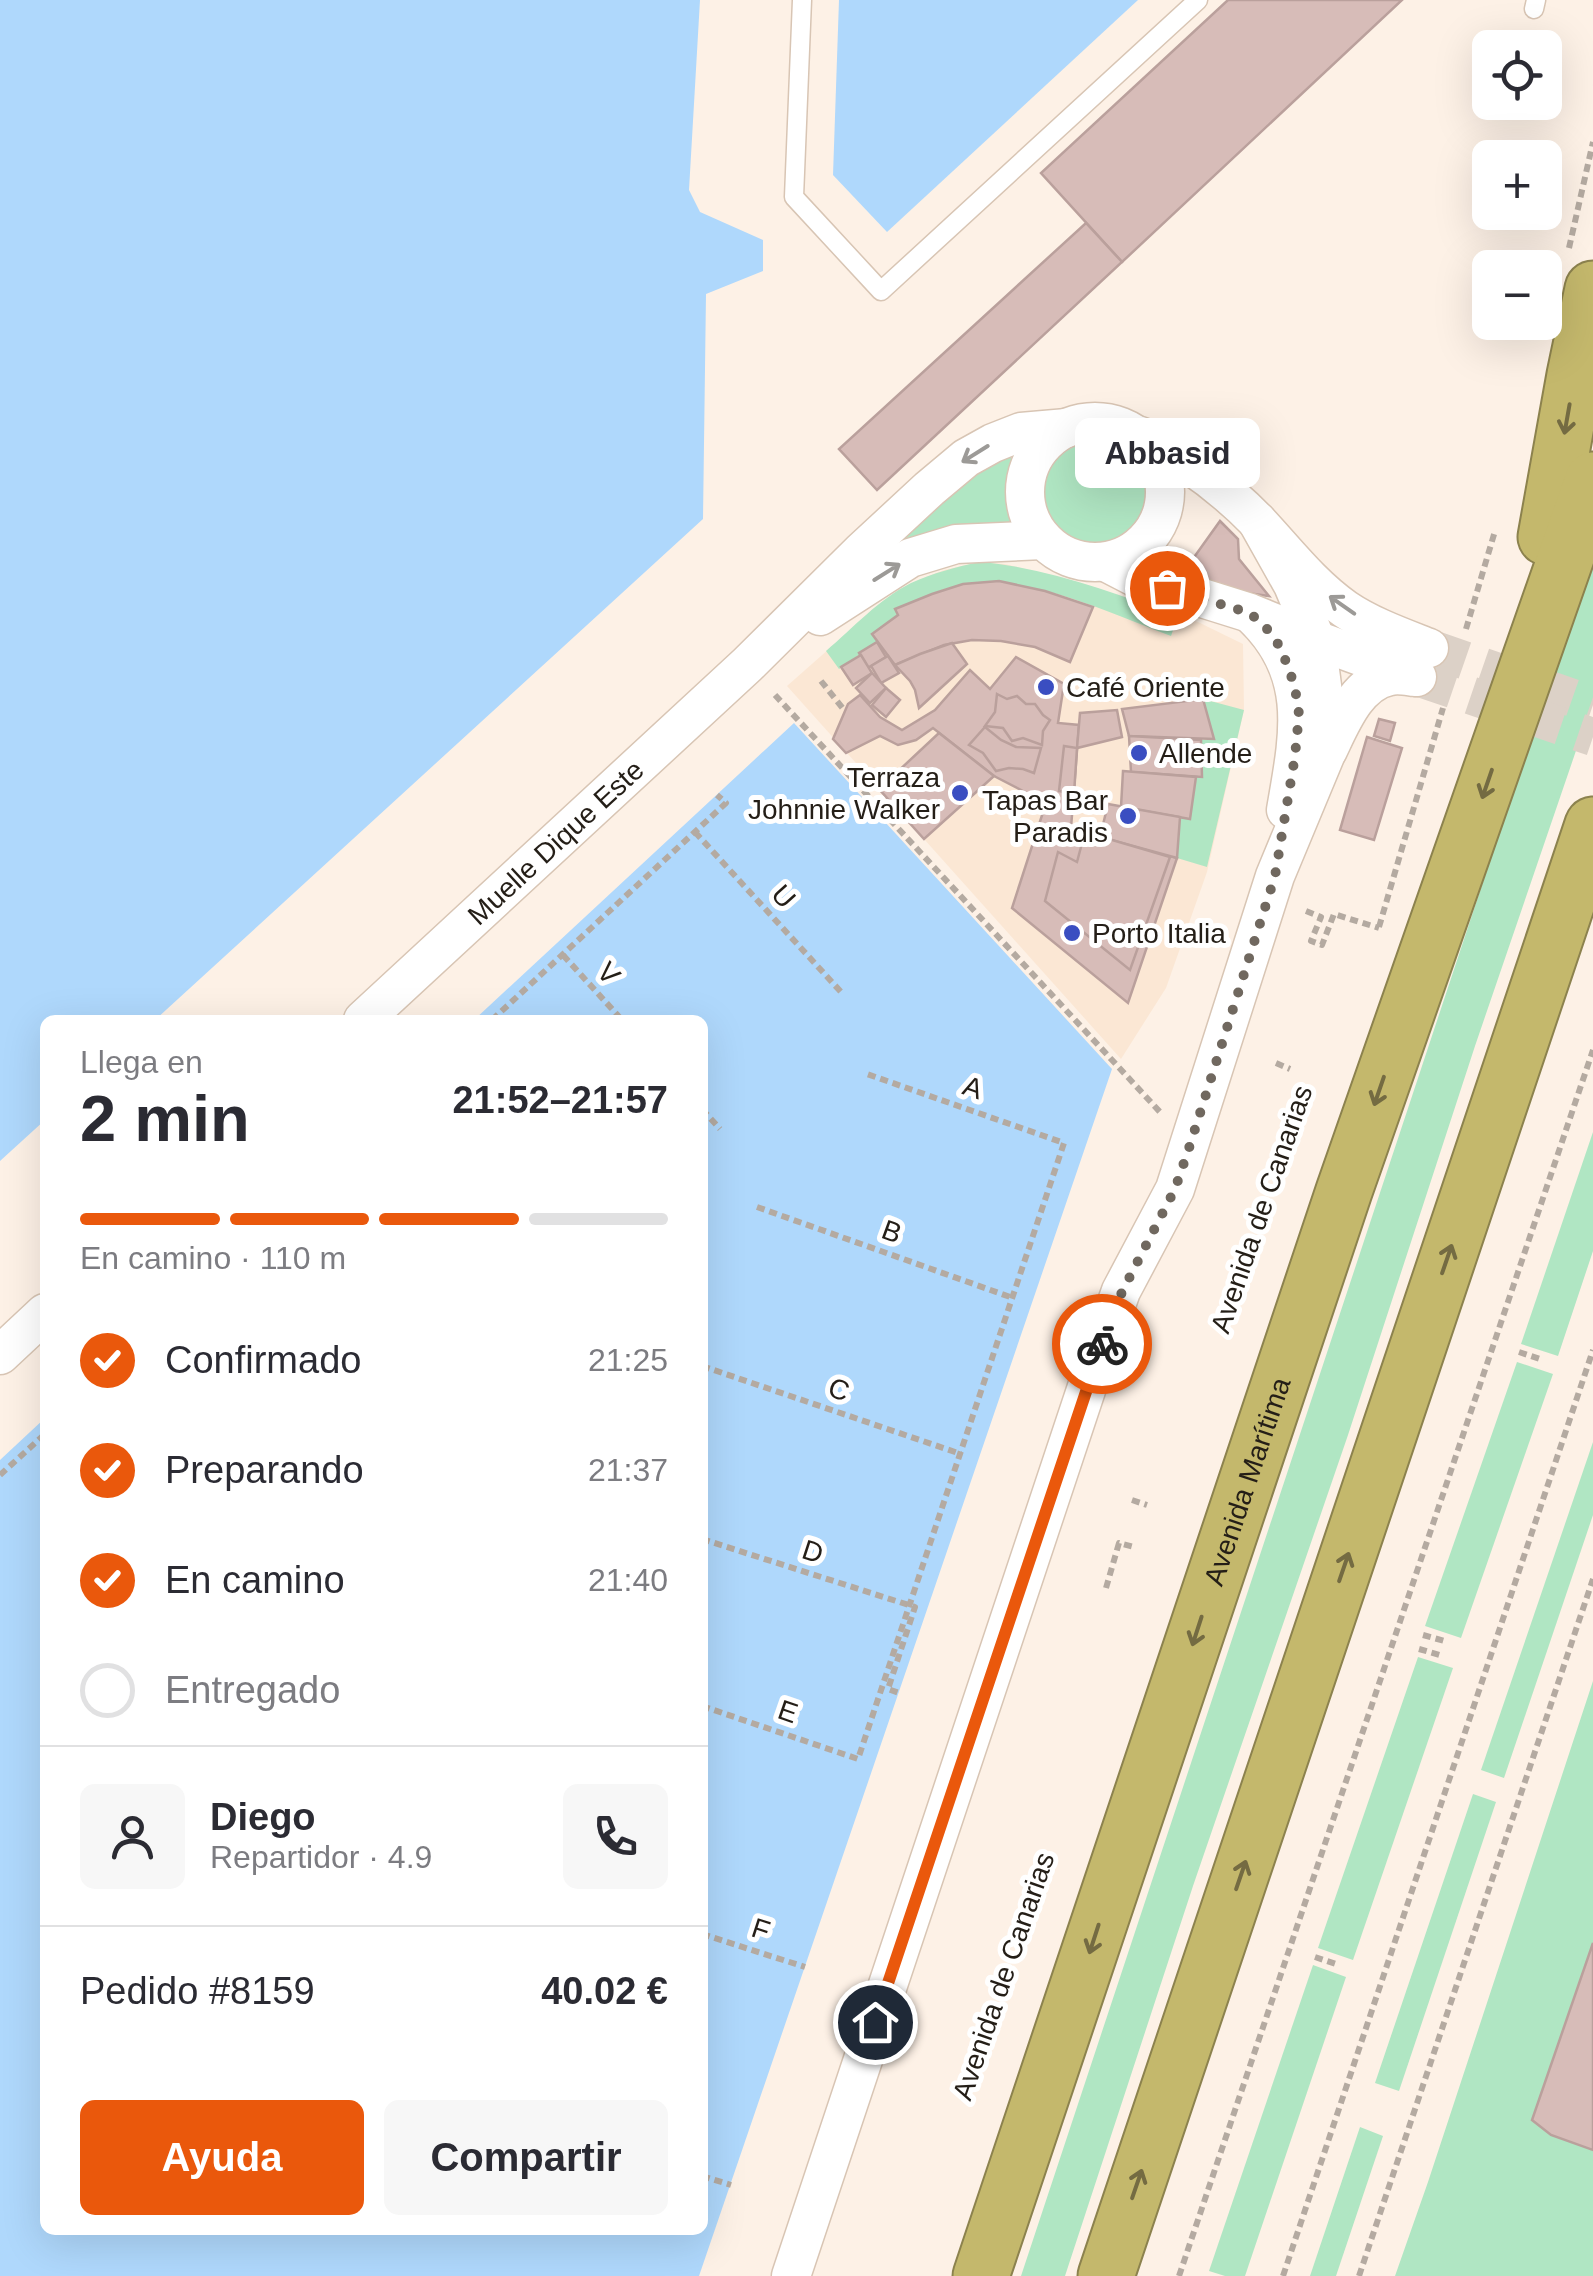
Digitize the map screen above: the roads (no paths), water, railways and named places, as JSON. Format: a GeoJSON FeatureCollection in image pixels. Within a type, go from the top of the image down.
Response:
{"type":"FeatureCollection","features":[{"type":"Feature","properties":{"kind":"highway"},"geometry":{"type":"LineString","coordinates":[[1519,692],[1575,375],[1580,273]]}},
{"type":"Feature","properties":{"kind":"highway"},"geometry":{"type":"LineString","coordinates":[[1519,692],[1593,480]]}},
{"type":"Feature","properties":{"kind":"highway","name":"Avenida Marítima"},"geometry":{"type":"LineString","coordinates":[[981,2276],[1344,1191],[1519,692]]}},
{"type":"Feature","properties":{"kind":"highway"},"geometry":{"type":"LineString","coordinates":[[1106,2276],[1593,825]]}},
{"type":"Feature","properties":{"kind":"street"},"geometry":{"type":"LineString","coordinates":[[1126,430],[1144,442],[1164,481],[1164,503],[1157,524],[1144,542],[1127,555],[1106,562],[1083,562],[1061,554],[1043,540],[1030,521],[1025,500],[1026,477],[1034,456],[1048,440],[1067,428],[1100,422],[1126,430],[1176,454],[1216,482],[1306,576],[1348,610],[1439,666]]}},
{"type":"Feature","properties":{"kind":"street","name":"Muelle Dique Este"},"geometry":{"type":"LineString","coordinates":[[368,1015],[966,458],[1021,432],[1067,428]]}},
{"type":"Feature","properties":{"kind":"street"},"geometry":{"type":"LineString","coordinates":[[1257,521],[1316,640],[1327,751]]}},
{"type":"Feature","properties":{"kind":"street","name":"Muelle Dique Este"},"geometry":{"type":"LineString","coordinates":[[748,664],[910,558],[956,544],[1043,540]]}},
{"type":"Feature","properties":{"kind":"street"},"geometry":{"type":"LineString","coordinates":[[1106,562],[1135,577],[1250,613],[1316,640],[1439,666]]}},
{"type":"Feature","properties":{"kind":"street"},"geometry":{"type":"LineString","coordinates":[[1250,613],[1278,644],[1295,688],[1299,714],[1272,886]]}},
{"type":"Feature","properties":{"kind":"street"},"geometry":{"type":"LineString","coordinates":[[790,2276],[1090,1378],[1122,1292],[1175,1189],[1272,886],[1327,751],[1354,702],[1384,677],[1439,666]]}},
{"type":"Feature","properties":{"kind":"street"},"geometry":{"type":"LineString","coordinates":[[0,1355],[40,1319]]}},
{"type":"Feature","properties":{"kind":"lane"},"geometry":{"type":"LineString","coordinates":[[802,0],[794,197],[881,291],[1198,0]]}},
{"type":"Feature","properties":{"kind":"water"},"geometry":{"type":"Polygon","coordinates":[[[0,0],[700,0],[689,190],[700,212],[763,240],[763,271],[706,294],[703,519],[160,1015],[40,1015],[40,1125],[0,1161],[0,0]]]}},
{"type":"Feature","properties":{"kind":"water"},"geometry":{"type":"Polygon","coordinates":[[[839,0],[1138,0],[887,232],[833,175],[839,0]]]}},
{"type":"Feature","properties":{"kind":"water"},"geometry":{"type":"Polygon","coordinates":[[[794,723],[1112,1069],[699,2276],[0,2276],[0,1460],[40,1423],[40,2235],[708,2235],[708,1015],[479,1015],[794,723]]]}},
{"type":"Feature","properties":{"kind":"tunnel"},"geometry":{"type":"LineString","coordinates":[[1429,648],[1593,705]]}},
{"type":"Feature","properties":{"kind":"tunnel"},"geometry":{"type":"LineString","coordinates":[[1417,677],[1593,737]]}},
{"type":"Feature","properties":{"kind":"place","name":"Abbasid"},"geometry":{"type":"Point","coordinates":[1167,588]}},
{"type":"Feature","properties":{"kind":"place","name":"Café Oriente"},"geometry":{"type":"Point","coordinates":[1046,687]}},
{"type":"Feature","properties":{"kind":"place","name":"Allende"},"geometry":{"type":"Point","coordinates":[1139,753]}},
{"type":"Feature","properties":{"kind":"place","name":"Terraza Johnnie Walker"},"geometry":{"type":"Point","coordinates":[960,793]}},
{"type":"Feature","properties":{"kind":"place","name":"Tapas Bar Paradis"},"geometry":{"type":"Point","coordinates":[1128,816]}},
{"type":"Feature","properties":{"kind":"place","name":"Porto Italia"},"geometry":{"type":"Point","coordinates":[1072,933]}}]}
